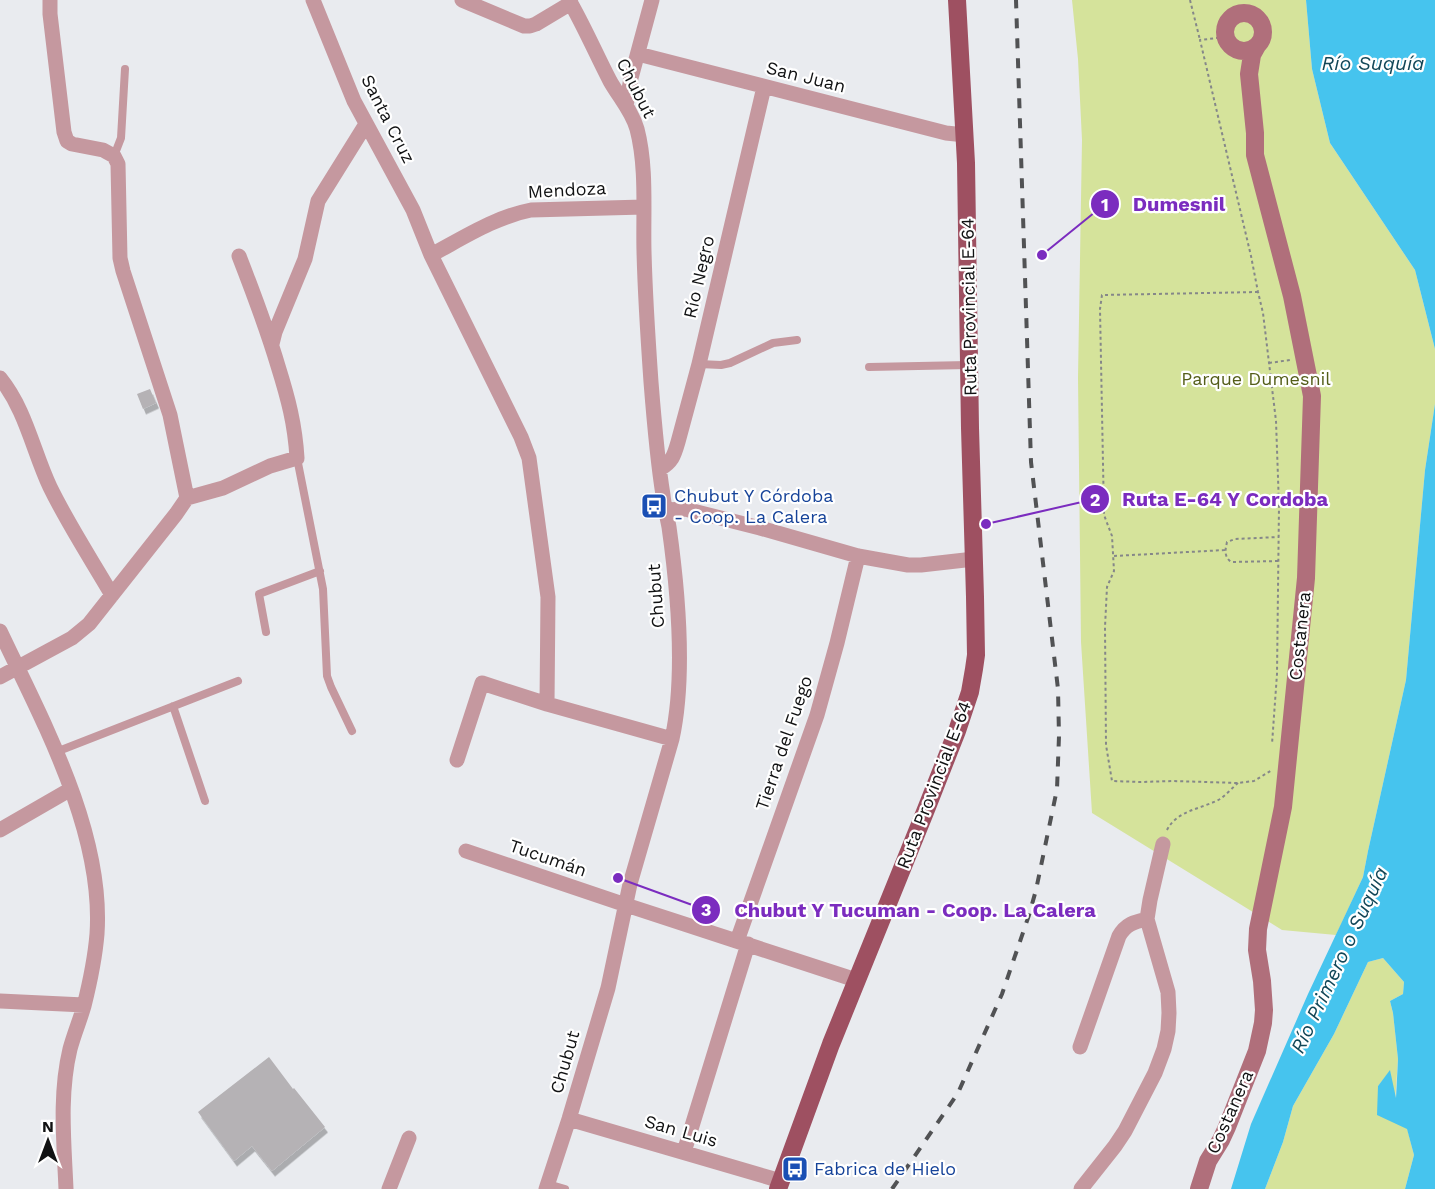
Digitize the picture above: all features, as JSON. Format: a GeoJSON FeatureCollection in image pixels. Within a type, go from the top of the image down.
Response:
{"type":"FeatureCollection","features":[{"type":"Feature","properties":{"kind":"main road","name":"Ruta Provincial E-64"},"geometry":{"type":"LineString","coordinates":[[780,1185],[831,1044],[930,802],[967,702],[976,655],[965,135],[957,0]]}},
{"type":"Feature","properties":{"kind":"street"},"geometry":{"type":"LineString","coordinates":[[50,0],[64,132],[67,141],[104,150],[114,156],[118,164],[120,258],[170,415],[187,498]]}},
{"type":"Feature","properties":{"kind":"street","name":"Santa Cruz"},"geometry":{"type":"LineString","coordinates":[[312,0],[354,101],[413,210],[431,255],[521,437],[529,458],[548,597],[547,704]]}},
{"type":"Feature","properties":{"kind":"street"},"geometry":{"type":"LineString","coordinates":[[462,0],[524,26],[536,24],[570,2]]}},
{"type":"Feature","properties":{"kind":"street"},"geometry":{"type":"LineString","coordinates":[[626,106],[631,78],[652,0]]}},
{"type":"Feature","properties":{"kind":"street","name":"Chubut"},"geometry":{"type":"LineString","coordinates":[[547,1187],[608,988],[630,884],[672,739],[678,698],[676,588],[651,384],[645,280],[643,182],[639,140],[633,117],[606,73],[570,2]]}},
{"type":"Feature","properties":{"kind":"street","name":"Costanera"},"geometry":{"type":"LineString","coordinates":[[1199,1189],[1208,1161],[1227,1128],[1257,1051],[1263,1023],[1264,1010],[1257,950],[1257,929],[1283,807],[1306,578],[1312,396],[1292,296],[1255,155],[1249,74],[1252,55],[1264,31],[1260,21],[1247,7],[1240,13],[1234,9],[1226,25],[1230,43],[1249,74]]}},
{"type":"Feature","properties":{"kind":"street"},"geometry":{"type":"LineString","coordinates":[[1230,43],[1239,51],[1248,51],[1257,46]]}},
{"type":"Feature","properties":{"kind":"street","name":"San Juan"},"geometry":{"type":"LineString","coordinates":[[638,54],[946,133],[965,135]]}},
{"type":"Feature","properties":{"kind":"street","name":"Río Negro"},"geometry":{"type":"LineString","coordinates":[[660,470],[669,464],[675,454],[699,364],[764,87]]}},
{"type":"Feature","properties":{"kind":"street"},"geometry":{"type":"LineString","coordinates":[[272,344],[305,259],[318,201],[366,124]]}},
{"type":"Feature","properties":{"kind":"street","name":"Mendoza"},"geometry":{"type":"LineString","coordinates":[[431,255],[496,221],[520,212],[644,207]]}},
{"type":"Feature","properties":{"kind":"street"},"geometry":{"type":"LineString","coordinates":[[0,677],[72,638],[89,624],[187,498],[223,488],[270,466],[297,458],[292,413],[272,344],[239,255]]}},
{"type":"Feature","properties":{"kind":"street"},"geometry":{"type":"LineString","coordinates":[[0,378],[27,424],[58,503],[112,595]]}},
{"type":"Feature","properties":{"kind":"street"},"geometry":{"type":"LineString","coordinates":[[666,510],[685,509],[858,556],[909,565],[974,559]]}},
{"type":"Feature","properties":{"kind":"street","name":"Tierra del Fuego"},"geometry":{"type":"LineString","coordinates":[[684,1152],[743,943],[817,715],[858,556]]}},
{"type":"Feature","properties":{"kind":"street"},"geometry":{"type":"LineString","coordinates":[[0,631],[71,789],[84,828],[93,875],[97,933],[84,1005],[70,1049],[65,1078],[63,1108],[66,1189]]}},
{"type":"Feature","properties":{"kind":"street"},"geometry":{"type":"LineString","coordinates":[[457,760],[482,683],[672,739]]}},
{"type":"Feature","properties":{"kind":"street"},"geometry":{"type":"LineString","coordinates":[[0,830],[71,789]]}},
{"type":"Feature","properties":{"kind":"street"},"geometry":{"type":"LineString","coordinates":[[1081,1189],[1125,1131],[1155,1073],[1164,1049],[1168,1031],[1168,992],[1147,919],[1163,844]]}},
{"type":"Feature","properties":{"kind":"street","name":"Tucumán"},"geometry":{"type":"LineString","coordinates":[[466,851],[856,980]]}},
{"type":"Feature","properties":{"kind":"street"},"geometry":{"type":"LineString","coordinates":[[1080,1047],[1119,936],[1123,929],[1132,922],[1147,919]]}},
{"type":"Feature","properties":{"kind":"street"},"geometry":{"type":"LineString","coordinates":[[0,1001],[84,1005]]}},
{"type":"Feature","properties":{"kind":"street","name":"San Luis"},"geometry":{"type":"LineString","coordinates":[[569,1119],[684,1152],[780,1185]]}},
{"type":"Feature","properties":{"kind":"street"},"geometry":{"type":"LineString","coordinates":[[389,1189],[409,1138]]}},
{"type":"Feature","properties":{"kind":"lane"},"geometry":{"type":"LineString","coordinates":[[114,156],[121,138],[125,69]]}},
{"type":"Feature","properties":{"kind":"lane"},"geometry":{"type":"LineString","coordinates":[[699,364],[722,365],[773,343],[797,340]]}},
{"type":"Feature","properties":{"kind":"lane"},"geometry":{"type":"LineString","coordinates":[[869,367],[970,365]]}},
{"type":"Feature","properties":{"kind":"lane"},"geometry":{"type":"LineString","coordinates":[[297,458],[323,589],[327,676],[352,731]]}},
{"type":"Feature","properties":{"kind":"lane"},"geometry":{"type":"LineString","coordinates":[[266,632],[259,594],[320,572]]}},
{"type":"Feature","properties":{"kind":"lane"},"geometry":{"type":"LineString","coordinates":[[56,752],[238,681]]}},
{"type":"Feature","properties":{"kind":"lane"},"geometry":{"type":"LineString","coordinates":[[173,706],[205,801]]}},
{"type":"Feature","properties":{"kind":"lane"},"geometry":{"type":"LineString","coordinates":[[547,1187],[565,1189]]}},
{"type":"Feature","properties":{"kind":"path"},"geometry":{"type":"LineString","coordinates":[[1190,0],[1251,256],[1276,421],[1279,537],[1277,674],[1272,750]]}},
{"type":"Feature","properties":{"kind":"path"},"geometry":{"type":"LineString","coordinates":[[1200,40],[1230,43]]}},
{"type":"Feature","properties":{"kind":"path"},"geometry":{"type":"LineString","coordinates":[[1258,292],[1102,296],[1100,309],[1104,515],[1112,536],[1114,571],[1107,587],[1105,627],[1106,745],[1112,781],[1238,783],[1254,781],[1273,770]]}},
{"type":"Feature","properties":{"kind":"path"},"geometry":{"type":"LineString","coordinates":[[1269,363],[1304,358]]}},
{"type":"Feature","properties":{"kind":"path"},"geometry":{"type":"LineString","coordinates":[[1278,561],[1231,562],[1226,557],[1225,550],[1227,542],[1234,538],[1279,537]]}},
{"type":"Feature","properties":{"kind":"path"},"geometry":{"type":"LineString","coordinates":[[1113,556],[1225,550]]}},
{"type":"Feature","properties":{"kind":"path"},"geometry":{"type":"LineString","coordinates":[[1163,844],[1168,827],[1180,815],[1221,798],[1238,783]]}},
{"type":"Feature","properties":{"kind":"green space","name":"Parque Dumesnil"},"geometry":{"type":"Polygon","coordinates":[[[1072,0],[1306,0],[1312,69],[1330,143],[1415,270],[1435,349],[1435,404],[1425,470],[1406,680],[1363,877],[1336,935],[1282,930],[1092,813],[1081,642],[1078,378],[1082,140],[1072,0]]]}},
{"type":"Feature","properties":{"kind":"green space"},"geometry":{"type":"Polygon","coordinates":[[[1383,958],[1404,982],[1403,994],[1390,1001],[1398,1059],[1395,1102],[1390,1071],[1378,1086],[1407,1128],[1414,1155],[1405,1189],[1265,1189],[1283,1142],[1293,1106],[1334,1034],[1368,962],[1383,958]]]}},
{"type":"Feature","properties":{"kind":"water","name":"Río Suquía"},"geometry":{"type":"Polygon","coordinates":[[[1306,0],[1435,0],[1435,349],[1415,270],[1330,143],[1312,69],[1306,0]]]}},
{"type":"Feature","properties":{"kind":"water","name":"Río Primero o Suquía"},"geometry":{"type":"Polygon","coordinates":[[[1435,404],[1435,1189],[1405,1189],[1414,1155],[1407,1129],[1377,1115],[1378,1086],[1390,1070],[1396,1098],[1398,1059],[1390,1001],[1403,994],[1404,982],[1383,958],[1368,962],[1334,1034],[1293,1106],[1283,1142],[1265,1189],[1231,1189],[1251,1124],[1363,877],[1406,680],[1425,470],[1435,404]]]}},
{"type":"Feature","properties":{"kind":"building"},"geometry":{"type":"Polygon","coordinates":[[[150,389],[156,403],[143,409],[137,394],[150,389]]]}},
{"type":"Feature","properties":{"kind":"building"},"geometry":{"type":"Polygon","coordinates":[[[269,1057],[325,1127],[272,1171],[252,1146],[234,1161],[198,1112],[269,1057]]]}},
{"type":"Feature","properties":{"kind":"railway"},"geometry":{"type":"LineString","coordinates":[[892,1189],[958,1093],[1002,994],[1036,890],[1057,789],[1058,689],[1031,462],[1016,0]]}},
{"type":"Feature","properties":{"kind":"place","name":"Dumesnil"},"geometry":{"type":"Point","coordinates":[1042,255]}},
{"type":"Feature","properties":{"kind":"place","name":"Chubut Y Córdoba - Coop. La Calera"},"geometry":{"type":"Point","coordinates":[654,506]}},
{"type":"Feature","properties":{"kind":"place","name":"Ruta E-64 Y Cordoba"},"geometry":{"type":"Point","coordinates":[986,524]}},
{"type":"Feature","properties":{"kind":"place","name":"Chubut Y Tucuman - Coop. La Calera"},"geometry":{"type":"Point","coordinates":[618,878]}},
{"type":"Feature","properties":{"kind":"place","name":"Fabrica de Hielo"},"geometry":{"type":"Point","coordinates":[795,1169]}}]}
